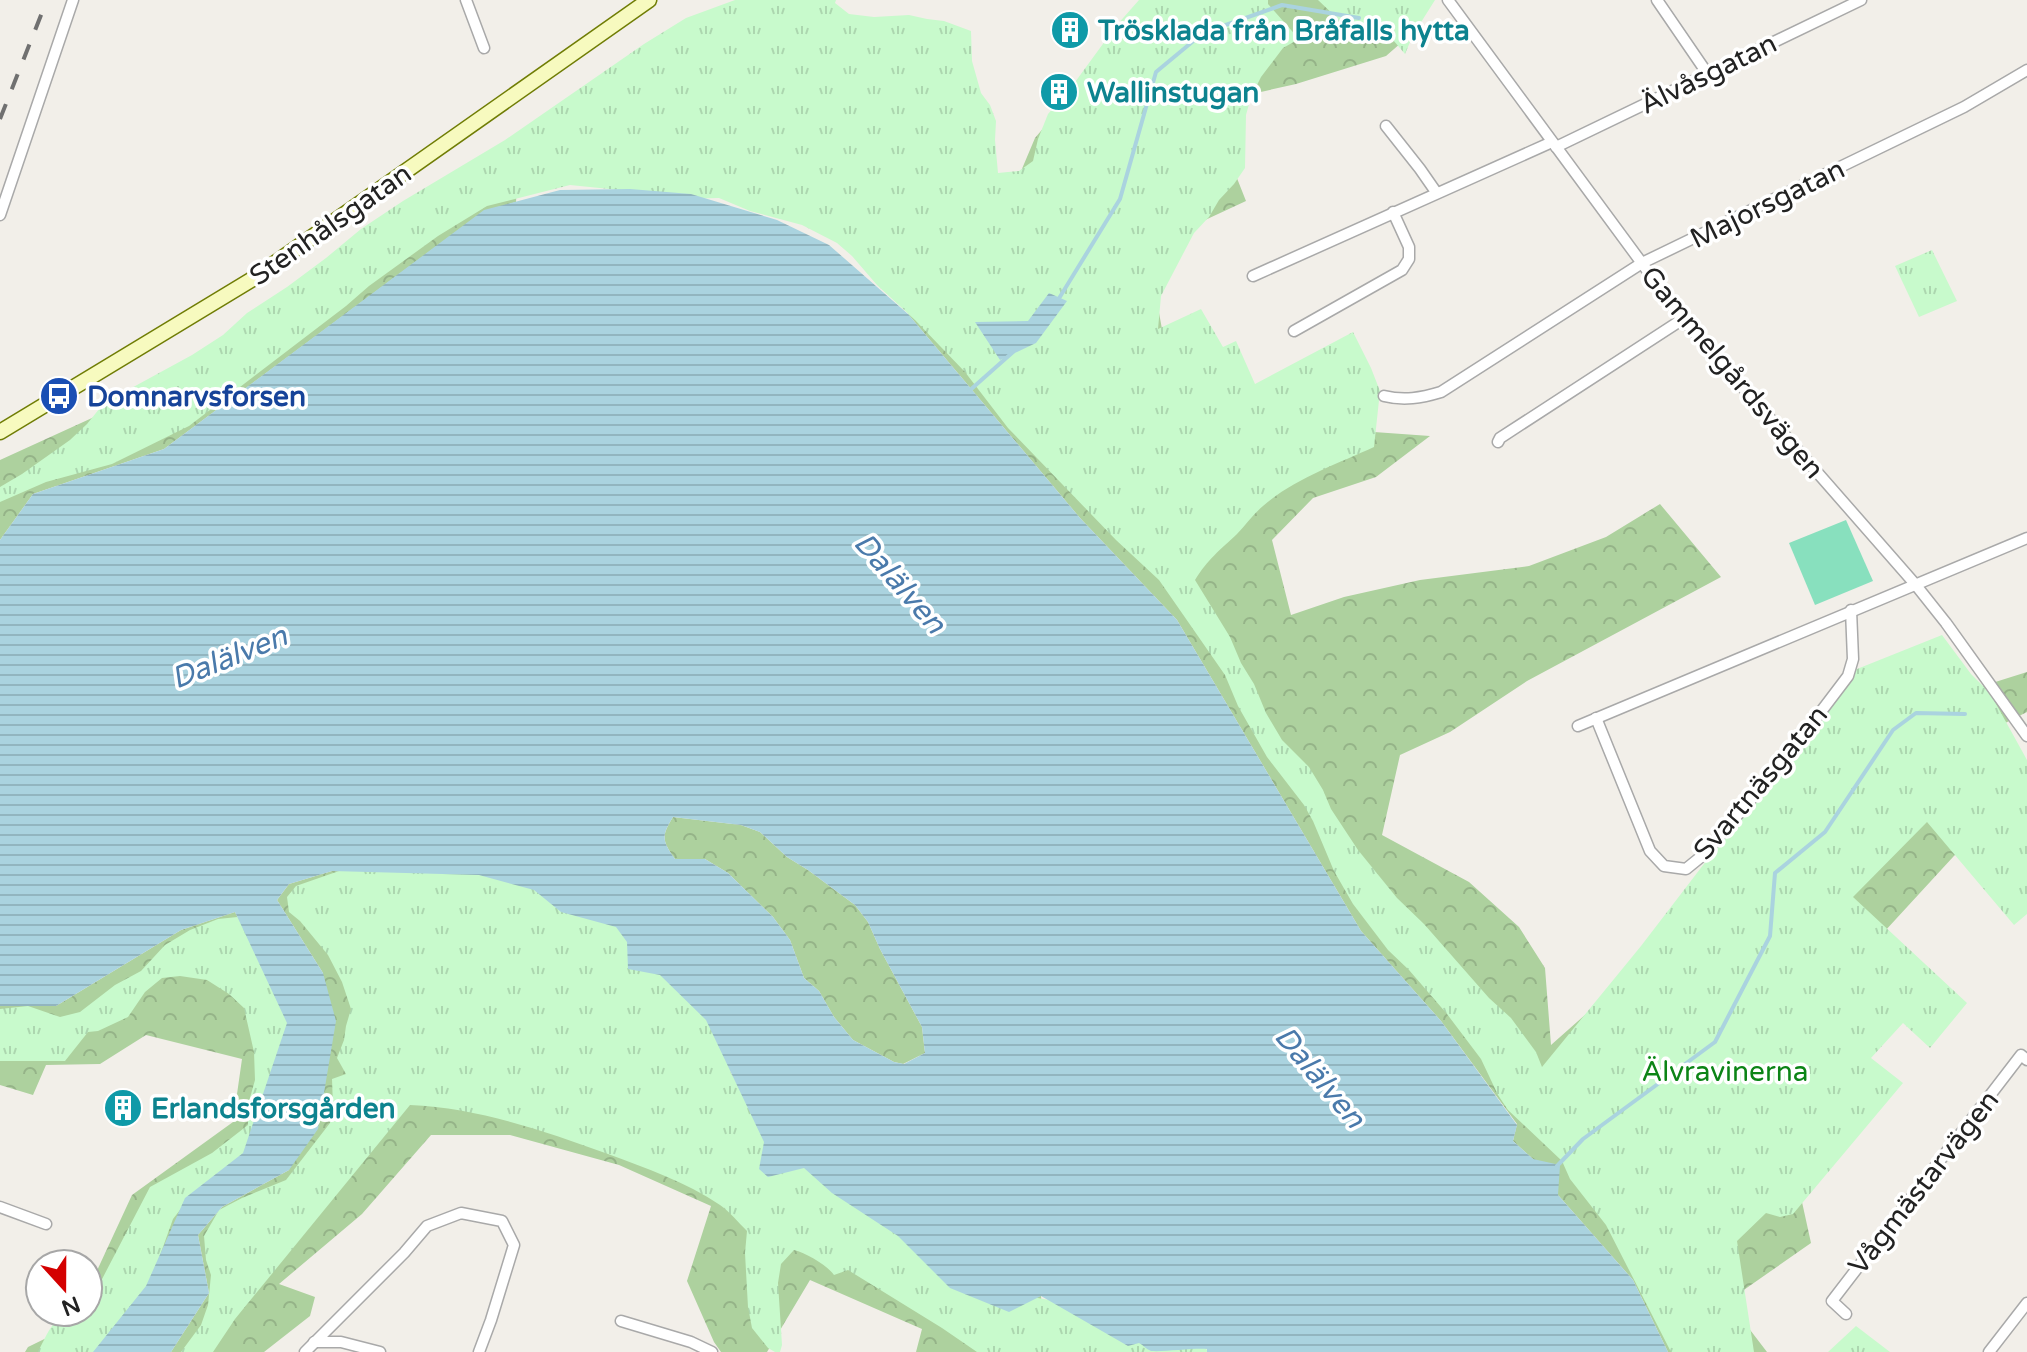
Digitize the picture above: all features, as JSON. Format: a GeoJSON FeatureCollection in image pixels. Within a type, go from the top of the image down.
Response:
{"type":"FeatureCollection","features":[{"type":"Feature","properties":{"kind":"street"},"geometry":{"type":"LineString","coordinates":[[0,215],[73,0]]}},
{"type":"Feature","properties":{"kind":"street"},"geometry":{"type":"LineString","coordinates":[[466,0],[484,48]]}},
{"type":"Feature","properties":{"kind":"street","name":"Gammelgårdsvägen"},"geometry":{"type":"LineString","coordinates":[[1448,0],[1683,319],[1915,584],[2027,736]]}},
{"type":"Feature","properties":{"kind":"street"},"geometry":{"type":"LineString","coordinates":[[1657,0],[1707,73]]}},
{"type":"Feature","properties":{"kind":"street","name":"Älvåsgatan"},"geometry":{"type":"LineString","coordinates":[[1253,276],[1436,192],[1554,144],[1861,0]]}},
{"type":"Feature","properties":{"kind":"street","name":"Stenhålsgatan"},"geometry":{"type":"LineString","coordinates":[[0,432],[251,280],[639,3]]}},
{"type":"Feature","properties":{"kind":"street","name":"Majorsgatan"},"geometry":{"type":"LineString","coordinates":[[1384,396],[1419,398],[1441,392],[1642,263],[1964,107],[2027,70]]}},
{"type":"Feature","properties":{"kind":"street"},"geometry":{"type":"LineString","coordinates":[[1386,126],[1436,192]]}},
{"type":"Feature","properties":{"kind":"street"},"geometry":{"type":"LineString","coordinates":[[1294,331],[1402,270],[1409,259],[1409,247],[1393,212]]}},
{"type":"Feature","properties":{"kind":"street"},"geometry":{"type":"LineString","coordinates":[[1498,442],[1683,319]]}},
{"type":"Feature","properties":{"kind":"street"},"geometry":{"type":"LineString","coordinates":[[1578,726],[2027,538]]}},
{"type":"Feature","properties":{"kind":"street","name":"Svartnäsgatan"},"geometry":{"type":"LineString","coordinates":[[1596,718],[1650,851],[1664,866],[1686,869],[1702,856],[1779,767],[1848,676],[1853,659],[1851,610]]}},
{"type":"Feature","properties":{"kind":"street"},"geometry":{"type":"LineString","coordinates":[[2017,720],[2027,745]]}},
{"type":"Feature","properties":{"kind":"street","name":"Vågmästarvägen"},"geometry":{"type":"LineString","coordinates":[[1846,1314],[1832,1301],[2021,1055],[2027,1060]]}},
{"type":"Feature","properties":{"kind":"street"},"geometry":{"type":"LineString","coordinates":[[0,1207],[46,1224]]}},
{"type":"Feature","properties":{"kind":"street"},"geometry":{"type":"LineString","coordinates":[[305,1352],[427,1226],[461,1213],[502,1221],[514,1245],[479,1352]]}},
{"type":"Feature","properties":{"kind":"street"},"geometry":{"type":"LineString","coordinates":[[1989,1352],[2027,1303]]}},
{"type":"Feature","properties":{"kind":"street"},"geometry":{"type":"LineString","coordinates":[[621,1321],[691,1342],[712,1352]]}},
{"type":"Feature","properties":{"kind":"street"},"geometry":{"type":"LineString","coordinates":[[314,1342],[341,1342],[380,1352]]}},
{"type":"Feature","properties":{"kind":"green space","name":"Älvravinerna"},"geometry":{"type":"Polygon","coordinates":[[[735,0],[836,0],[835,3],[849,14],[874,17],[909,15],[944,21],[971,31],[972,61],[981,93],[996,121],[998,173],[1019,171],[1033,161],[1048,114],[1139,0],[1268,0],[1268,4],[1299,39],[1283,48],[1261,77],[1251,97],[1246,115],[1245,168],[1194,233],[1161,296],[1158,329],[1201,309],[1223,347],[1236,341],[1255,384],[1353,332],[1380,391],[1374,447],[1316,473],[1275,496],[1214,555],[1195,580],[1230,637],[1282,740],[1309,767],[1331,809],[1358,850],[1397,898],[1511,1018],[1536,1052],[1542,1067],[1641,946],[1852,671],[1942,635],[1971,674],[1990,693],[2027,760],[2027,914],[2014,925],[1927,822],[1853,897],[1967,1003],[1930,1048],[1903,1023],[1871,1058],[1903,1083],[1793,1214],[1780,1217],[1766,1213],[1737,1241],[1754,1352],[1671,1352],[1606,1225],[1570,1179],[1562,1161],[1508,1110],[1481,1059],[1447,1014],[1388,950],[1353,904],[1304,805],[1267,757],[1238,706],[1225,675],[1159,580],[1008,428],[965,372],[852,256],[837,243],[802,225],[750,211],[719,198],[678,199],[570,185],[487,206],[438,236],[369,286],[189,426],[112,464],[46,482],[0,502],[0,487],[70,440],[104,403],[223,335],[247,313],[287,287],[361,229],[505,140],[644,44],[686,18],[735,0]]]}},
{"type":"Feature","properties":{"kind":"green space"},"geometry":{"type":"Polygon","coordinates":[[[1162,0],[1429,0],[1417,29],[1386,56],[1296,84],[1225,100],[1227,153],[1246,201],[1147,247],[1164,340],[1219,379],[1360,431],[1430,436],[1376,477],[1313,498],[1272,540],[1291,615],[1344,597],[1420,580],[1529,566],[1606,537],[1660,504],[1721,577],[1527,681],[1450,732],[1400,755],[1382,835],[1469,882],[1519,927],[1545,968],[1551,1045],[1647,960],[1973,689],[2027,672],[2027,712],[1952,750],[1976,832],[1770,1056],[1811,1243],[1728,1301],[1767,1352],[1668,1352],[1633,1280],[1558,1195],[1533,1159],[1513,1141],[1517,1124],[1441,1021],[1361,931],[1177,620],[1080,518],[908,314],[926,302],[979,199],[1013,190],[1035,138],[1137,17],[1162,0]]]}},
{"type":"Feature","properties":{"kind":"green space"},"geometry":{"type":"Polygon","coordinates":[[[1318,0],[1435,0],[1405,54],[1376,20],[1349,35],[1318,0]]]}},
{"type":"Feature","properties":{"kind":"green space"},"geometry":{"type":"Polygon","coordinates":[[[520,140],[516,202],[484,211],[164,449],[33,494],[0,540],[0,460],[127,402],[520,140]]]}},
{"type":"Feature","properties":{"kind":"green space"},"geometry":{"type":"Polygon","coordinates":[[[1932,250],[1957,301],[1919,317],[1895,266],[1932,250]]]}},
{"type":"Feature","properties":{"kind":"green space"},"geometry":{"type":"Polygon","coordinates":[[[1846,520],[1873,581],[1815,605],[1789,543],[1846,520]]]}},
{"type":"Feature","properties":{"kind":"green space"},"geometry":{"type":"Polygon","coordinates":[[[673,817],[741,825],[760,832],[787,857],[855,905],[868,922],[922,1027],[925,1053],[903,1064],[853,1040],[834,1017],[819,991],[804,978],[790,940],[773,917],[728,873],[705,859],[675,859],[665,838],[673,817]]]}},
{"type":"Feature","properties":{"kind":"green space"},"geometry":{"type":"Polygon","coordinates":[[[486,866],[617,919],[665,977],[720,1031],[731,1074],[804,1165],[996,1284],[1038,1298],[1193,1325],[1208,1352],[977,1352],[848,1270],[834,1275],[816,1260],[794,1250],[781,1264],[778,1283],[782,1345],[780,1352],[775,1352],[752,1328],[745,1253],[747,1231],[720,1205],[694,1189],[651,1170],[535,1129],[461,1111],[410,1105],[235,1319],[213,1352],[181,1352],[201,1325],[208,1305],[211,1275],[204,1236],[219,1210],[286,1180],[330,1123],[332,1079],[346,1074],[337,1058],[351,1009],[342,982],[328,955],[289,912],[287,897],[296,886],[339,871],[486,866]]]}},
{"type":"Feature","properties":{"kind":"green space"},"geometry":{"type":"Polygon","coordinates":[[[332,871],[479,875],[706,1020],[764,1143],[1041,1296],[1045,1352],[916,1352],[922,1329],[810,1280],[767,1352],[721,1352],[687,1281],[711,1206],[619,1165],[510,1135],[431,1135],[362,1214],[279,1284],[315,1297],[310,1316],[264,1352],[171,1352],[209,1293],[198,1235],[222,1207],[289,1170],[323,973],[277,900],[289,884],[332,871]]]}},
{"type":"Feature","properties":{"kind":"green space"},"geometry":{"type":"Polygon","coordinates":[[[235,912],[287,1023],[243,1153],[146,1286],[93,1352],[25,1352],[28,1347],[67,1328],[104,1328],[104,1255],[132,1195],[233,1122],[242,1059],[146,1035],[100,1064],[46,1065],[33,1095],[0,1085],[0,1006],[56,1006],[181,930],[235,912]]]}},
{"type":"Feature","properties":{"kind":"green space"},"geometry":{"type":"Polygon","coordinates":[[[247,916],[293,996],[269,1143],[190,1197],[173,1219],[153,1275],[139,1300],[98,1352],[38,1352],[52,1328],[104,1328],[104,1275],[150,1187],[212,1153],[248,1125],[248,1105],[255,1080],[254,1052],[244,1008],[207,980],[180,976],[162,978],[145,992],[128,1017],[98,1031],[88,1032],[65,1061],[0,1061],[0,1009],[28,1006],[60,1017],[80,1012],[115,985],[141,971],[165,945],[190,930],[218,919],[247,916]]]}},
{"type":"Feature","properties":{"kind":"green space"},"geometry":{"type":"Polygon","coordinates":[[[1856,1326],[1890,1352],[1828,1352],[1856,1326]]]}},
{"type":"Feature","properties":{"kind":"water","name":"Dalälven"},"geometry":{"type":"Polygon","coordinates":[[[630,189],[691,194],[777,220],[829,245],[908,314],[1080,518],[1177,620],[1361,931],[1441,1021],[1517,1125],[1513,1141],[1533,1159],[1560,1165],[1558,1195],[1633,1280],[1668,1352],[1151,1351],[1139,1343],[1128,1346],[1041,1296],[1009,1312],[950,1288],[898,1236],[832,1193],[804,1168],[768,1177],[759,1169],[764,1142],[706,1020],[660,975],[628,969],[627,942],[616,927],[561,912],[534,890],[479,875],[332,871],[289,884],[277,900],[323,973],[336,1021],[318,1129],[289,1170],[222,1207],[198,1235],[209,1293],[171,1352],[93,1352],[146,1286],[185,1198],[243,1153],[287,1023],[235,912],[181,930],[56,1006],[0,1006],[0,540],[33,494],[164,449],[484,210],[560,190],[630,189]],[[673,817],[666,829],[665,843],[675,859],[705,859],[728,873],[773,917],[790,940],[804,978],[819,991],[834,1017],[853,1040],[894,1062],[904,1064],[925,1053],[922,1027],[868,922],[855,905],[787,857],[760,832],[741,825],[673,817]]]}},
{"type":"Feature","properties":{"kind":"water"},"geometry":{"type":"Polygon","coordinates":[[[1049,293],[1067,301],[1036,343],[1000,360],[975,322],[1028,321],[1049,293]]]}},
{"type":"Feature","properties":{"kind":"waterway"},"geometry":{"type":"LineString","coordinates":[[1058,300],[1120,199],[1156,72],[1203,33],[1282,5],[1359,18]]}},
{"type":"Feature","properties":{"kind":"waterway"},"geometry":{"type":"LineString","coordinates":[[969,391],[1013,352]]}},
{"type":"Feature","properties":{"kind":"waterway"},"geometry":{"type":"LineString","coordinates":[[1557,1166],[1583,1139],[1715,1042],[1770,936],[1775,873],[1825,832],[1893,730],[1916,713],[1965,714]]}},
{"type":"Feature","properties":{"kind":"railway"},"geometry":{"type":"LineString","coordinates":[[0,119],[47,0]]}},
{"type":"Feature","properties":{"kind":"place","name":"Trösklada från Bråfalls hytta"},"geometry":{"type":"Point","coordinates":[1070,30]}},
{"type":"Feature","properties":{"kind":"place","name":"Wallinstugan"},"geometry":{"type":"Point","coordinates":[1059,92]}},
{"type":"Feature","properties":{"kind":"place","name":"Domnarvsforsen"},"geometry":{"type":"Point","coordinates":[59,396]}},
{"type":"Feature","properties":{"kind":"place","name":"Erlandsforsgården"},"geometry":{"type":"Point","coordinates":[123,1108]}}]}
